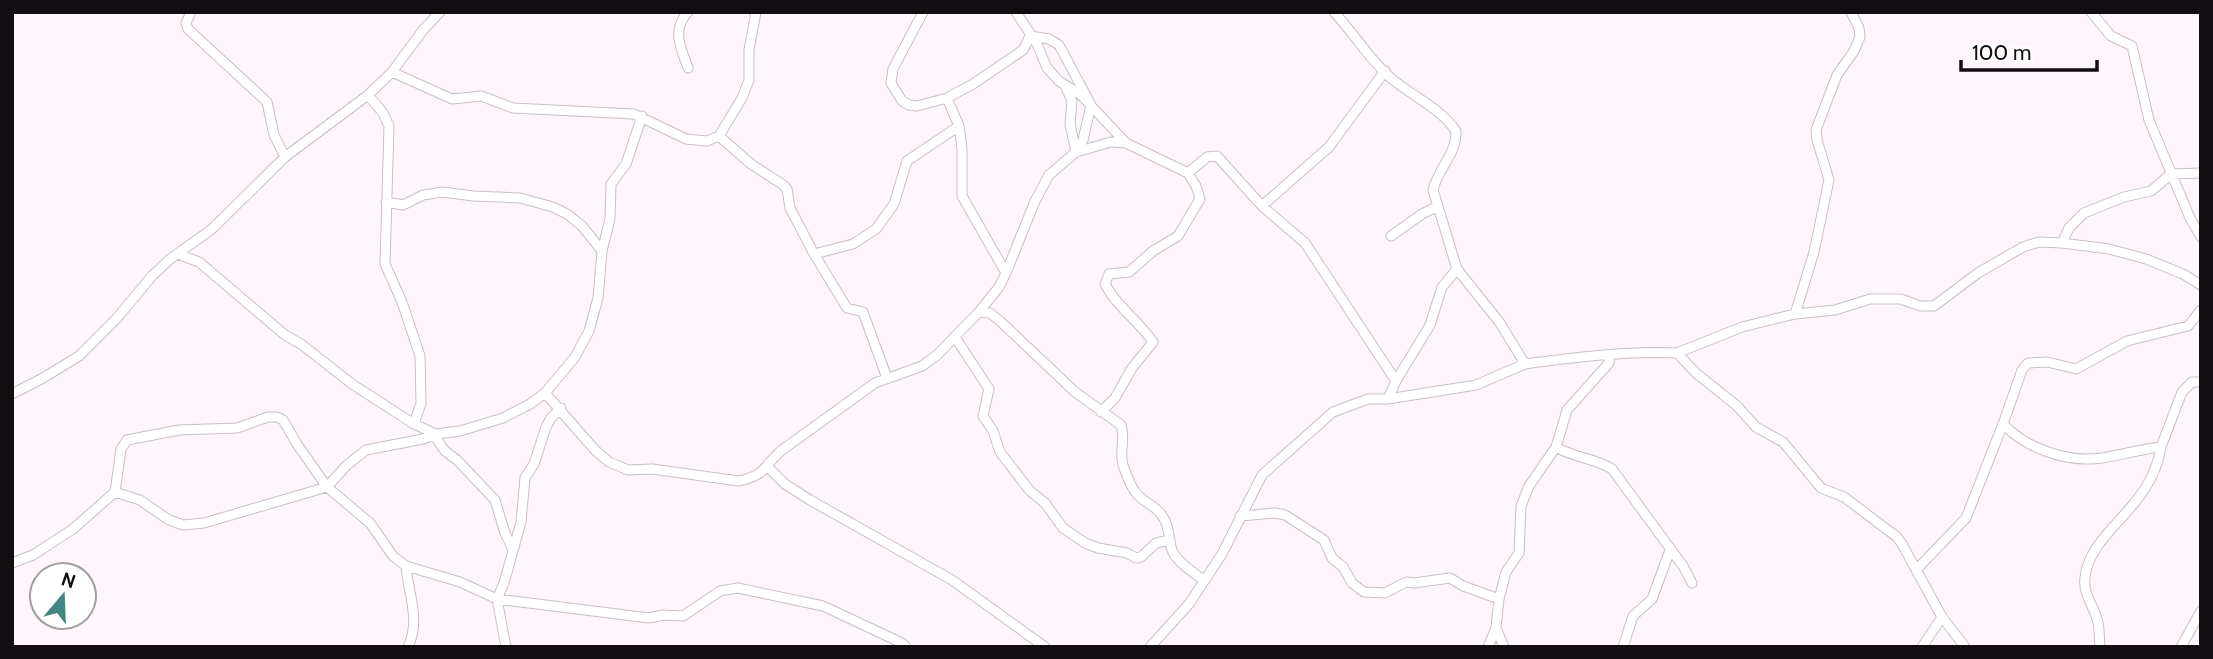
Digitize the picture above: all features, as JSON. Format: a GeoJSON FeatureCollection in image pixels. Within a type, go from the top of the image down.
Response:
{"type":"FeatureCollection","features":[{"type":"Feature","properties":{"kind":"street"},"geometry":{"type":"LineString","coordinates":[[191,12],[186,23],[188,29],[267,102],[274,135],[285,157]]}},
{"type":"Feature","properties":{"kind":"street"},"geometry":{"type":"LineString","coordinates":[[12,394],[79,356],[170,259],[212,229],[285,157],[368,95],[392,72],[440,12]]}},
{"type":"Feature","properties":{"kind":"street"},"geometry":{"type":"LineString","coordinates":[[688,12],[681,19],[677,36],[688,68]]}},
{"type":"Feature","properties":{"kind":"street"},"geometry":{"type":"LineString","coordinates":[[392,72],[452,99],[481,96],[513,108],[642,116],[686,139],[707,141],[719,136],[742,98],[749,80],[749,50],[756,12]]}},
{"type":"Feature","properties":{"kind":"street"},"geometry":{"type":"LineString","coordinates":[[923,12],[893,69],[891,83],[902,101],[917,106],[947,98],[973,84],[1023,50],[1030,36]]}},
{"type":"Feature","properties":{"kind":"street"},"geometry":{"type":"LineString","coordinates":[[1016,12],[1037,44],[1047,68],[1065,85],[1081,94],[1126,143],[1188,173],[1200,200],[1178,236],[1153,251],[1129,272],[1109,274],[1105,284],[1110,295],[1143,327],[1153,342],[1132,368],[1115,398],[1101,412]]}},
{"type":"Feature","properties":{"kind":"street"},"geometry":{"type":"LineString","coordinates":[[1334,12],[1392,79],[1423,99],[1450,122],[1456,131],[1454,149],[1433,190],[1457,269],[1500,323],[1525,364]]}},
{"type":"Feature","properties":{"kind":"street"},"geometry":{"type":"LineString","coordinates":[[1795,314],[1814,252],[1829,180],[1816,130],[1837,75],[1854,51],[1860,37],[1859,28],[1850,12]]}},
{"type":"Feature","properties":{"kind":"street"},"geometry":{"type":"LineString","coordinates":[[2091,12],[2111,36],[2132,46],[2149,120],[2190,218],[2201,237]]}},
{"type":"Feature","properties":{"kind":"street"},"geometry":{"type":"LineString","coordinates":[[545,393],[561,408],[595,450],[609,462],[628,470],[652,470],[739,481],[750,479],[768,467],[773,457],[874,383],[922,366],[979,312],[1006,273],[1035,201],[1049,175],[1076,152],[1083,140],[1091,105],[1059,45],[1049,39],[1030,36]]}},
{"type":"Feature","properties":{"kind":"street"},"geometry":{"type":"LineString","coordinates":[[1262,206],[1329,147],[1385,71]]}},
{"type":"Feature","properties":{"kind":"street"},"geometry":{"type":"LineString","coordinates":[[1065,85],[1072,102],[1070,124],[1076,152]]}},
{"type":"Feature","properties":{"kind":"street"},"geometry":{"type":"LineString","coordinates":[[368,95],[383,113],[389,126],[385,264],[420,356],[421,403],[414,424]]}},
{"type":"Feature","properties":{"kind":"street"},"geometry":{"type":"LineString","coordinates":[[947,98],[959,126],[962,196],[1006,273]]}},
{"type":"Feature","properties":{"kind":"street"},"geometry":{"type":"LineString","coordinates":[[115,492],[140,500],[169,520],[183,526],[204,523],[327,487],[346,466],[366,450],[460,431],[503,418],[530,404],[545,393],[575,357],[589,331],[598,298],[602,251],[610,219],[611,184],[626,164],[642,116]]}},
{"type":"Feature","properties":{"kind":"street"},"geometry":{"type":"LineString","coordinates":[[814,254],[852,244],[876,229],[894,204],[907,161],[959,126]]}},
{"type":"Feature","properties":{"kind":"street"},"geometry":{"type":"LineString","coordinates":[[719,136],[751,164],[786,189],[790,208],[847,308],[863,312],[887,378]]}},
{"type":"Feature","properties":{"kind":"street"},"geometry":{"type":"LineString","coordinates":[[1076,152],[1111,142],[1126,143]]}},
{"type":"Feature","properties":{"kind":"street"},"geometry":{"type":"LineString","coordinates":[[1188,173],[1207,157],[1217,156],[1262,206],[1305,243],[1396,381]]}},
{"type":"Feature","properties":{"kind":"street"},"geometry":{"type":"LineString","coordinates":[[2062,243],[2069,228],[2084,213],[2124,197],[2151,191],[2171,174],[2201,173]]}},
{"type":"Feature","properties":{"kind":"street"},"geometry":{"type":"LineString","coordinates":[[386,202],[403,205],[423,195],[443,192],[520,198],[553,207],[567,214],[582,226],[602,251]]}},
{"type":"Feature","properties":{"kind":"street"},"geometry":{"type":"LineString","coordinates":[[1391,236],[1438,206]]}},
{"type":"Feature","properties":{"kind":"street"},"geometry":{"type":"LineString","coordinates":[[1150,647],[1189,604],[1222,554],[1262,475],[1334,412],[1368,399],[1476,385],[1525,364],[1645,351],[1677,353],[1742,327],[1795,314],[1835,310],[1870,299],[1901,299],[1920,306],[1934,306],[1978,273],[2023,247],[2039,242],[2109,249],[2146,259],[2183,274],[2201,285]]}},
{"type":"Feature","properties":{"kind":"street"},"geometry":{"type":"LineString","coordinates":[[178,254],[199,262],[285,335],[301,344],[352,384],[414,424],[436,434],[445,451],[495,500],[512,548]]}},
{"type":"Feature","properties":{"kind":"street"},"geometry":{"type":"LineString","coordinates":[[1388,398],[1430,326],[1442,287],[1457,269]]}},
{"type":"Feature","properties":{"kind":"street"},"geometry":{"type":"LineString","coordinates":[[1916,570],[1950,538],[1966,518],[2022,370],[2028,363],[2047,362],[2076,369],[2127,341],[2188,326],[2201,310]]}},
{"type":"Feature","properties":{"kind":"street"},"geometry":{"type":"LineString","coordinates":[[979,312],[990,313],[1076,392],[1121,425],[1122,466],[1136,495],[1152,504],[1163,516],[1175,557],[1204,581]]}},
{"type":"Feature","properties":{"kind":"street"},"geometry":{"type":"LineString","coordinates":[[955,337],[989,388],[983,416],[993,432],[1000,452],[1063,528],[1098,548],[1127,553],[1136,558],[1156,544],[1170,540]]}},
{"type":"Feature","properties":{"kind":"street"},"geometry":{"type":"LineString","coordinates":[[1677,353],[1696,373],[1737,406],[1756,427],[1783,442],[1821,488],[1844,497],[1897,537],[1942,617],[1965,647]]}},
{"type":"Feature","properties":{"kind":"street"},"geometry":{"type":"LineString","coordinates":[[1488,647],[1496,628],[1499,599],[1506,572],[1519,553],[1521,506],[1529,486],[1556,447],[1567,410],[1609,363],[1610,355]]}},
{"type":"Feature","properties":{"kind":"street"},"geometry":{"type":"LineString","coordinates":[[2100,647],[2098,620],[2085,593],[2088,563],[2146,486],[2160,457],[2161,447],[2182,392],[2192,382],[2201,382]]}},
{"type":"Feature","properties":{"kind":"street"},"geometry":{"type":"LineString","coordinates":[[506,647],[497,599],[521,522],[525,478],[534,464],[551,418],[561,408]]}},
{"type":"Feature","properties":{"kind":"street"},"geometry":{"type":"LineString","coordinates":[[12,564],[33,555],[73,529],[115,492],[121,449],[127,440],[179,430],[237,428],[268,417],[277,417],[283,420],[327,487],[370,523],[393,556],[405,566],[460,582],[497,599],[649,618],[663,615],[682,616],[720,591],[738,589],[823,606],[906,647]]}},
{"type":"Feature","properties":{"kind":"street"},"geometry":{"type":"LineString","coordinates":[[2003,424],[2011,433],[2031,446],[2046,453],[2065,456],[2099,459],[2161,447]]}},
{"type":"Feature","properties":{"kind":"street"},"geometry":{"type":"LineString","coordinates":[[1556,447],[1567,454],[1603,463],[1612,469],[1692,583]]}},
{"type":"Feature","properties":{"kind":"street"},"geometry":{"type":"LineString","coordinates":[[768,467],[785,484],[810,500],[952,580],[1045,647]]}},
{"type":"Feature","properties":{"kind":"street"},"geometry":{"type":"LineString","coordinates":[[1240,516],[1275,513],[1285,515],[1324,540],[1332,558],[1343,567],[1352,583],[1364,592],[1385,593],[1406,582],[1450,578],[1463,586],[1499,599]]}},
{"type":"Feature","properties":{"kind":"street"},"geometry":{"type":"LineString","coordinates":[[1623,647],[1633,616],[1652,599],[1670,550]]}},
{"type":"Feature","properties":{"kind":"street"},"geometry":{"type":"LineString","coordinates":[[405,566],[413,600],[414,628],[408,647]]}},
{"type":"Feature","properties":{"kind":"street"},"geometry":{"type":"LineString","coordinates":[[2181,647],[2201,611]]}},
{"type":"Feature","properties":{"kind":"street"},"geometry":{"type":"LineString","coordinates":[[1922,647],[1942,617]]}},
{"type":"Feature","properties":{"kind":"street"},"geometry":{"type":"LineString","coordinates":[[1496,628],[1504,647]]}}]}
